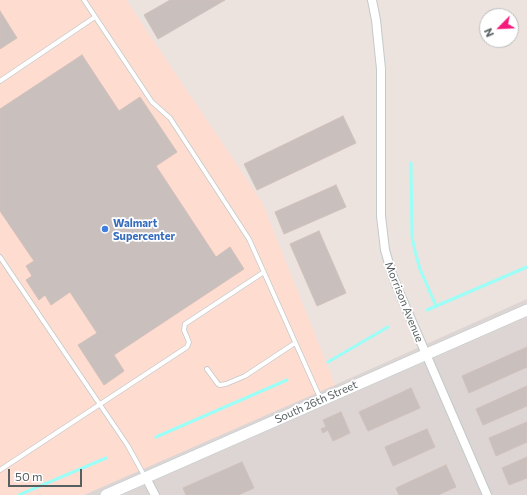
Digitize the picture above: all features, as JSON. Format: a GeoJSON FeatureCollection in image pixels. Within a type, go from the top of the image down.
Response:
{"type":"FeatureCollection","features":[{"type":"Feature","properties":{"kind":"street","name":"Morrison Avenue"},"geometry":{"type":"LineString","coordinates":[[372,0],[376,20],[381,69],[381,216],[382,236],[387,258],[392,274],[425,354],[487,495]]}},
{"type":"Feature","properties":{"kind":"street","name":"South 26th Street"},"geometry":{"type":"LineString","coordinates":[[106,495],[527,310]]}},
{"type":"Feature","properties":{"kind":"street"},"geometry":{"type":"LineString","coordinates":[[146,478],[155,495]]}},
{"type":"Feature","properties":{"kind":"lane"},"geometry":{"type":"LineString","coordinates":[[84,0],[152,102],[170,118],[249,239],[321,400]]}},
{"type":"Feature","properties":{"kind":"lane"},"geometry":{"type":"LineString","coordinates":[[0,80],[95,17]]}},
{"type":"Feature","properties":{"kind":"lane"},"geometry":{"type":"LineString","coordinates":[[0,257],[128,446],[146,478]]}},
{"type":"Feature","properties":{"kind":"lane"},"geometry":{"type":"LineString","coordinates":[[0,470],[187,347],[189,342],[184,330],[185,324],[264,272]]}},
{"type":"Feature","properties":{"kind":"lane"},"geometry":{"type":"LineString","coordinates":[[207,369],[218,384],[226,384],[245,376],[295,343]]}},
{"type":"Feature","properties":{"kind":"shaded area"},"geometry":{"type":"Polygon","coordinates":[[[0,0],[126,0],[262,202],[335,385],[84,495],[0,495],[0,0]]]}},
{"type":"Feature","properties":{"kind":"shaded area"},"geometry":{"type":"Polygon","coordinates":[[[527,299],[527,495],[84,495],[335,385],[527,299]]]}},
{"type":"Feature","properties":{"kind":"building"},"geometry":{"type":"Polygon","coordinates":[[[170,0],[225,0],[158,39],[144,15],[170,0]]]}},
{"type":"Feature","properties":{"kind":"building"},"geometry":{"type":"Polygon","coordinates":[[[0,11],[17,38],[0,49],[0,11]]]}},
{"type":"Feature","properties":{"kind":"building","name":"Walmart Supercenter"},"geometry":{"type":"Polygon","coordinates":[[[82,55],[119,111],[140,97],[177,152],[156,166],[216,257],[230,247],[244,269],[114,355],[124,371],[104,385],[78,345],[97,333],[70,292],[51,305],[45,295],[39,300],[26,280],[32,276],[26,266],[34,261],[0,211],[0,109],[82,55]]]}},
{"type":"Feature","properties":{"kind":"building"},"geometry":{"type":"Polygon","coordinates":[[[343,116],[356,143],[257,190],[244,164],[343,116]]]}},
{"type":"Feature","properties":{"kind":"building"},"geometry":{"type":"Polygon","coordinates":[[[336,185],[346,207],[284,234],[275,212],[336,185]]]}},
{"type":"Feature","properties":{"kind":"building"},"geometry":{"type":"Polygon","coordinates":[[[319,231],[346,293],[317,306],[290,244],[319,231]]]}},
{"type":"Feature","properties":{"kind":"building"},"geometry":{"type":"Polygon","coordinates":[[[527,347],[527,367],[469,393],[462,376],[527,347]]]}},
{"type":"Feature","properties":{"kind":"building"},"geometry":{"type":"Polygon","coordinates":[[[527,386],[527,406],[483,425],[476,409],[527,386]]]}},
{"type":"Feature","properties":{"kind":"building"},"geometry":{"type":"Polygon","coordinates":[[[411,388],[420,408],[368,431],[359,412],[411,388]]]}},
{"type":"Feature","properties":{"kind":"building"},"geometry":{"type":"Polygon","coordinates":[[[341,412],[350,433],[333,441],[328,430],[323,433],[321,429],[326,427],[323,420],[341,412]]]}},
{"type":"Feature","properties":{"kind":"building"},"geometry":{"type":"Polygon","coordinates":[[[527,422],[527,442],[496,456],[489,438],[527,422]]]}},
{"type":"Feature","properties":{"kind":"building"},"geometry":{"type":"Polygon","coordinates":[[[427,429],[435,447],[393,466],[385,447],[427,429]]]}},
{"type":"Feature","properties":{"kind":"building"},"geometry":{"type":"Polygon","coordinates":[[[527,457],[527,478],[509,485],[502,468],[527,457]]]}},
{"type":"Feature","properties":{"kind":"building"},"geometry":{"type":"Polygon","coordinates":[[[242,462],[254,488],[238,495],[186,495],[183,488],[242,462]]]}},
{"type":"Feature","properties":{"kind":"building"},"geometry":{"type":"Polygon","coordinates":[[[446,465],[456,487],[438,495],[399,495],[396,488],[446,465]]]}},
{"type":"Feature","properties":{"kind":"waterway"},"geometry":{"type":"LineString","coordinates":[[411,163],[412,237],[420,269],[436,306]]}},
{"type":"Feature","properties":{"kind":"waterway"},"geometry":{"type":"LineString","coordinates":[[427,310],[527,267]]}},
{"type":"Feature","properties":{"kind":"waterway"},"geometry":{"type":"LineString","coordinates":[[328,362],[388,327]]}},
{"type":"Feature","properties":{"kind":"waterway"},"geometry":{"type":"LineString","coordinates":[[156,437],[287,380]]}},
{"type":"Feature","properties":{"kind":"waterway"},"geometry":{"type":"LineString","coordinates":[[19,495],[106,458]]}},
{"type":"Feature","properties":{"kind":"place","name":"Walmart Supercenter"},"geometry":{"type":"Point","coordinates":[105,229]}}]}
